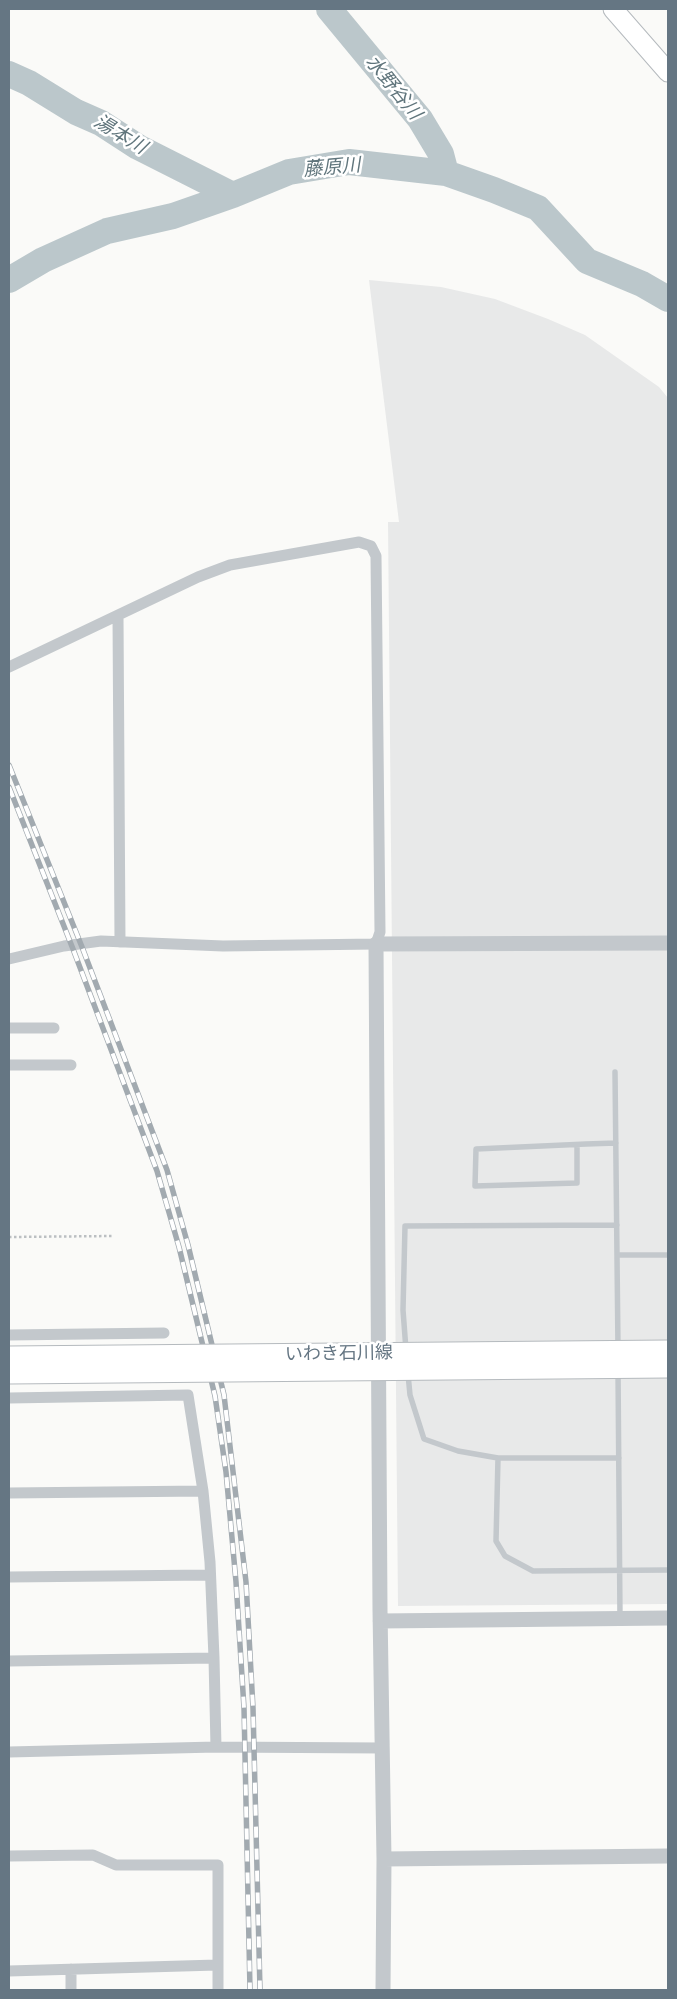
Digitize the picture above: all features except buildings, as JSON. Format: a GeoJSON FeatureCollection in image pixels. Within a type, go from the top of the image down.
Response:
{"type":"FeatureCollection","features":[{"type":"Feature","properties":{"kind":"main road"},"geometry":{"type":"LineString","coordinates":[[612,9],[668,72]]}},
{"type":"Feature","properties":{"kind":"main road","name":"いわき石川線"},"geometry":{"type":"LineString","coordinates":[[9,1356],[668,1350]]}},
{"type":"Feature","properties":{"kind":"main road","name":"いわき石川線"},"geometry":{"type":"LineString","coordinates":[[9,1374],[668,1368]]}},
{"type":"Feature","properties":{"kind":"street"},"geometry":{"type":"LineString","coordinates":[[9,667],[198,577],[230,566],[359,542],[371,546],[376,556],[380,932],[376,944],[380,1621],[384,1859],[383,1990]]}},
{"type":"Feature","properties":{"kind":"street"},"geometry":{"type":"LineString","coordinates":[[118,616],[120,942]]}},
{"type":"Feature","properties":{"kind":"street"},"geometry":{"type":"LineString","coordinates":[[9,959],[64,946],[101,941],[223,946],[668,943]]}},
{"type":"Feature","properties":{"kind":"street"},"geometry":{"type":"LineString","coordinates":[[9,1028],[54,1028]]}},
{"type":"Feature","properties":{"kind":"street"},"geometry":{"type":"LineString","coordinates":[[9,1065],[71,1065]]}},
{"type":"Feature","properties":{"kind":"street"},"geometry":{"type":"LineString","coordinates":[[9,1335],[164,1333]]}},
{"type":"Feature","properties":{"kind":"street"},"geometry":{"type":"LineString","coordinates":[[9,1398],[188,1395],[203,1491],[210,1562],[216,1748]]}},
{"type":"Feature","properties":{"kind":"street"},"geometry":{"type":"LineString","coordinates":[[9,1493],[203,1491]]}},
{"type":"Feature","properties":{"kind":"street"},"geometry":{"type":"LineString","coordinates":[[9,1577],[209,1575]]}},
{"type":"Feature","properties":{"kind":"street"},"geometry":{"type":"LineString","coordinates":[[380,1621],[668,1618]]}},
{"type":"Feature","properties":{"kind":"street"},"geometry":{"type":"LineString","coordinates":[[9,1660],[214,1658]]}},
{"type":"Feature","properties":{"kind":"street"},"geometry":{"type":"LineString","coordinates":[[9,1752],[216,1748],[382,1748]]}},
{"type":"Feature","properties":{"kind":"street"},"geometry":{"type":"LineString","coordinates":[[9,1856],[94,1855],[116,1865],[218,1865],[218,1990]]}},
{"type":"Feature","properties":{"kind":"street"},"geometry":{"type":"LineString","coordinates":[[384,1859],[668,1856]]}},
{"type":"Feature","properties":{"kind":"street"},"geometry":{"type":"LineString","coordinates":[[9,1971],[217,1966]]}},
{"type":"Feature","properties":{"kind":"street"},"geometry":{"type":"LineString","coordinates":[[71,1970],[71,1990]]}},
{"type":"Feature","properties":{"kind":"lane"},"geometry":{"type":"LineString","coordinates":[[615,1072],[620,1618]]}},
{"type":"Feature","properties":{"kind":"lane"},"geometry":{"type":"LineString","coordinates":[[577,1145],[577,1183],[475,1186],[476,1149],[616,1143]]}},
{"type":"Feature","properties":{"kind":"lane"},"geometry":{"type":"LineString","coordinates":[[407,1357],[403,1310],[404,1226],[617,1224]]}},
{"type":"Feature","properties":{"kind":"lane"},"geometry":{"type":"LineString","coordinates":[[617,1255],[668,1256]]}},
{"type":"Feature","properties":{"kind":"lane"},"geometry":{"type":"LineString","coordinates":[[408,1367],[410,1396],[424,1439],[458,1451],[498,1458],[619,1458]]}},
{"type":"Feature","properties":{"kind":"lane"},"geometry":{"type":"LineString","coordinates":[[498,1458],[496,1541],[505,1556],[533,1571],[668,1570]]}},
{"type":"Feature","properties":{"kind":"path"},"geometry":{"type":"LineString","coordinates":[[9,1237],[114,1236]]}},
{"type":"Feature","properties":{"kind":"shaded area"},"geometry":{"type":"Polygon","coordinates":[[[369,280],[441,287],[495,299],[548,319],[585,335],[659,387],[668,398],[668,1604],[398,1606],[388,522],[399,522],[369,280]]]}},
{"type":"Feature","properties":{"kind":"waterway","name":"水野谷川"},"geometry":{"type":"LineString","coordinates":[[329,9],[420,119],[441,154],[446,173]]}},
{"type":"Feature","properties":{"kind":"waterway","name":"湯本川"},"geometry":{"type":"LineString","coordinates":[[9,74],[29,83],[76,112],[101,123],[138,147],[233,195]]}},
{"type":"Feature","properties":{"kind":"waterway","name":"藤原川"},"geometry":{"type":"LineString","coordinates":[[9,280],[43,260],[107,231],[173,216],[233,195],[289,172],[349,162],[446,173],[538,208],[587,261],[642,284],[668,299]]}},
{"type":"Feature","properties":{"kind":"railway"},"geometry":{"type":"LineString","coordinates":[[9,765],[82,947],[167,1170],[188,1245],[224,1395],[246,1582],[253,1708],[260,1990]]}},
{"type":"Feature","properties":{"kind":"railway"},"geometry":{"type":"LineString","coordinates":[[9,787],[157,1171],[179,1247],[215,1396],[226,1472],[236,1582],[244,1708],[250,1990]]}}]}
